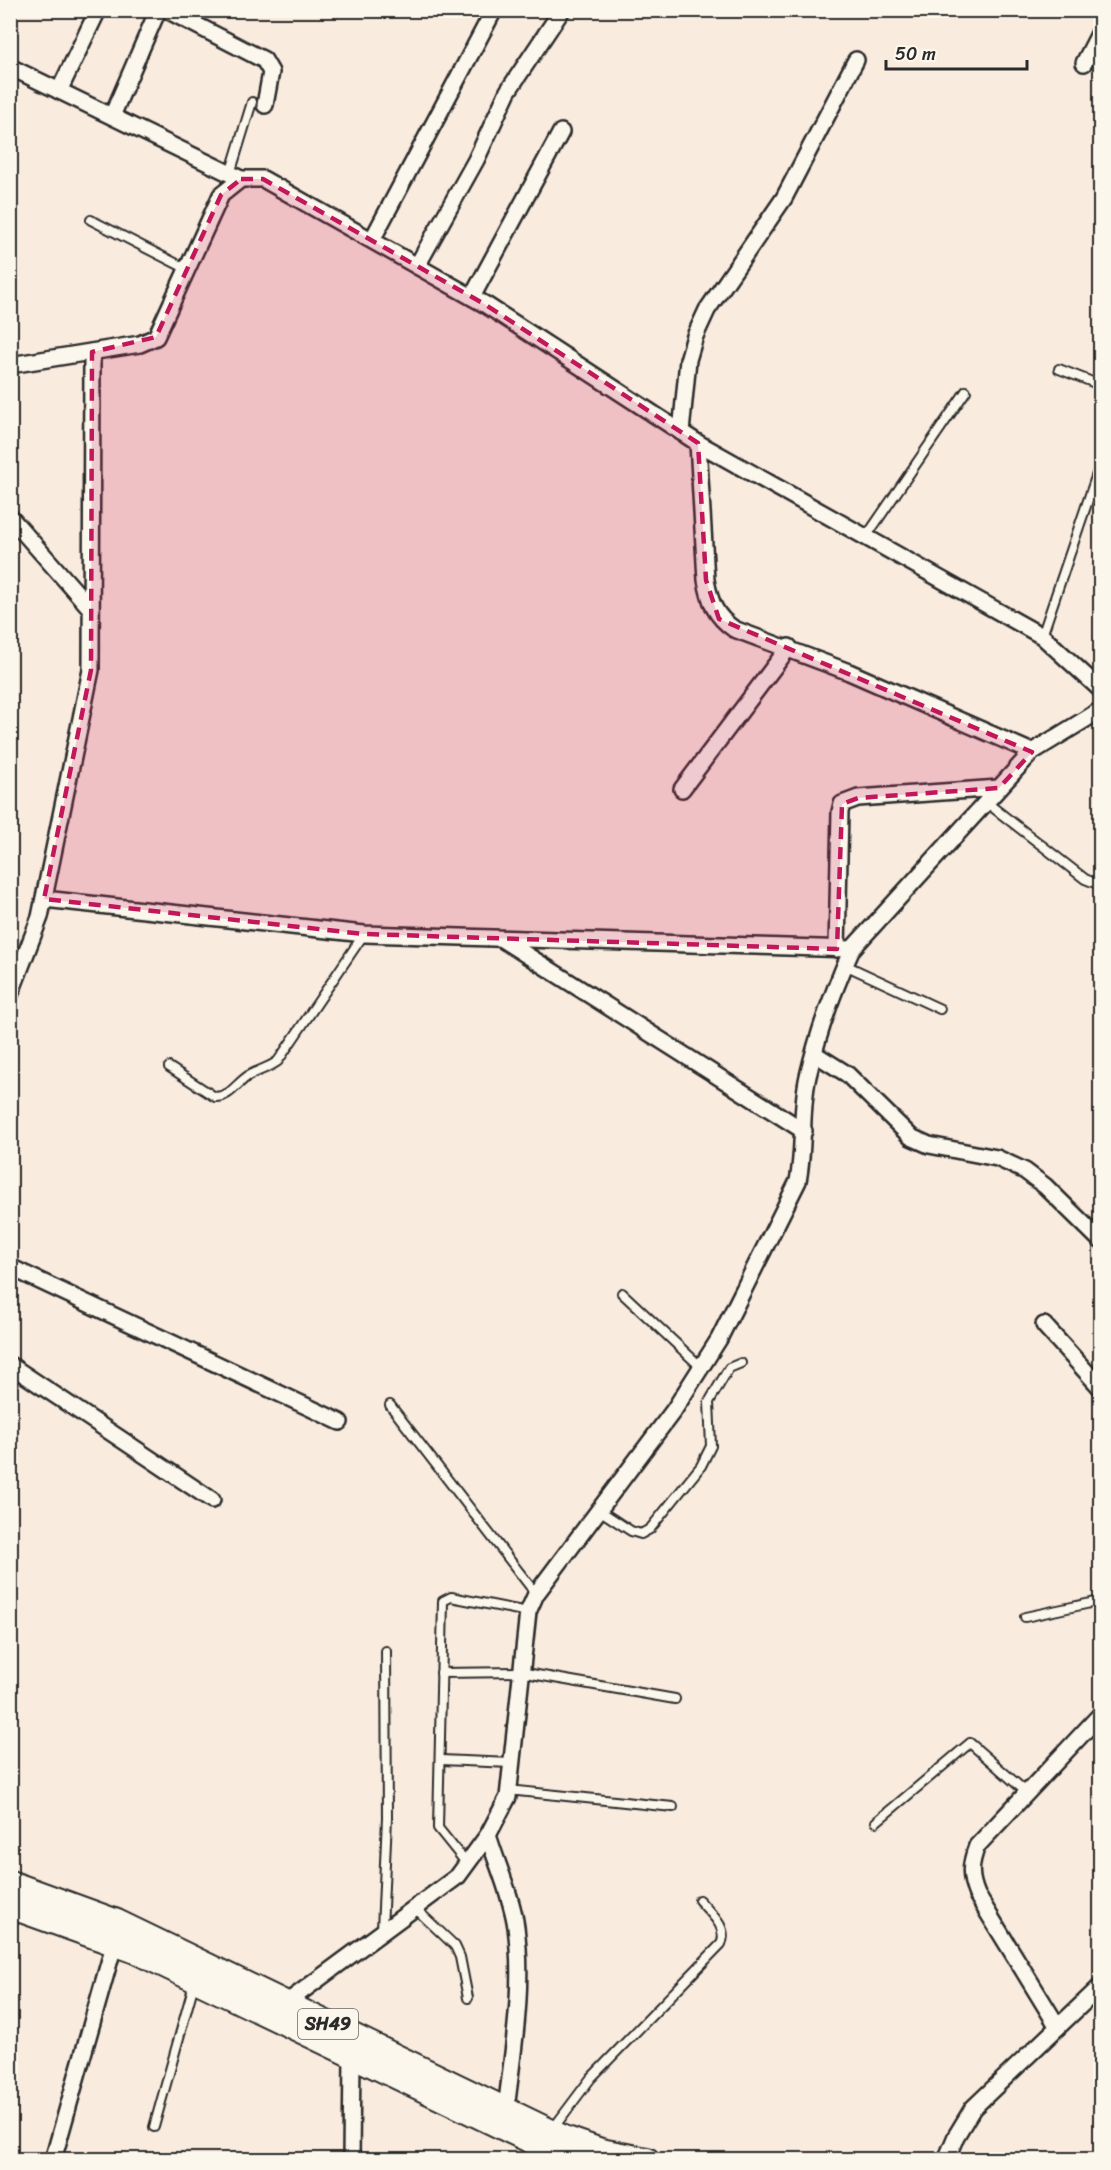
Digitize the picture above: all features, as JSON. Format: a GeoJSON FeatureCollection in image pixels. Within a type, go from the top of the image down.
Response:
{"type":"FeatureCollection","features":[{"type":"Feature","properties":{"kind":"main road","name":"SH49"},"geometry":{"type":"LineString","coordinates":[[10,1883],[118,1934],[286,2004],[551,2131],[601,2151],[647,2160]]}},
{"type":"Feature","properties":{"kind":"main road","name":"SH49"},"geometry":{"type":"LineString","coordinates":[[10,1906],[118,1934],[195,1980],[571,2160]]}},
{"type":"Feature","properties":{"kind":"street"},"geometry":{"type":"LineString","coordinates":[[59,91],[98,10]]}},
{"type":"Feature","properties":{"kind":"street"},"geometry":{"type":"LineString","coordinates":[[112,116],[158,10]]}},
{"type":"Feature","properties":{"kind":"street"},"geometry":{"type":"LineString","coordinates":[[167,10],[264,60],[271,72],[259,103]]}},
{"type":"Feature","properties":{"kind":"street"},"geometry":{"type":"LineString","coordinates":[[372,240],[494,10]]}},
{"type":"Feature","properties":{"kind":"street"},"geometry":{"type":"LineString","coordinates":[[417,266],[476,160],[508,91],[562,10]]}},
{"type":"Feature","properties":{"kind":"street"},"geometry":{"type":"LineString","coordinates":[[1084,63],[1101,32]]}},
{"type":"Feature","properties":{"kind":"street"},"geometry":{"type":"LineString","coordinates":[[681,432],[688,360],[695,336],[707,310],[784,198],[856,60]]}},
{"type":"Feature","properties":{"kind":"street"},"geometry":{"type":"LineString","coordinates":[[10,67],[235,176],[263,179],[472,297],[698,443],[1042,636],[1101,689]]}},
{"type":"Feature","properties":{"kind":"street"},"geometry":{"type":"LineString","coordinates":[[472,297],[561,132]]}},
{"type":"Feature","properties":{"kind":"street"},"geometry":{"type":"LineString","coordinates":[[10,364],[140,344],[156,337],[221,195],[235,176]]}},
{"type":"Feature","properties":{"kind":"street"},"geometry":{"type":"LineString","coordinates":[[10,996],[40,917],[91,670],[92,352]]}},
{"type":"Feature","properties":{"kind":"street"},"geometry":{"type":"LineString","coordinates":[[698,443],[705,580],[709,598],[719,619],[734,628],[789,647],[1032,752]]}},
{"type":"Feature","properties":{"kind":"street"},"geometry":{"type":"LineString","coordinates":[[10,517],[92,609]]}},
{"type":"Feature","properties":{"kind":"street"},"geometry":{"type":"LineString","coordinates":[[682,789],[789,647]]}},
{"type":"Feature","properties":{"kind":"street"},"geometry":{"type":"LineString","coordinates":[[44,899],[364,934],[845,949],[1032,752],[1100,706]]}},
{"type":"Feature","properties":{"kind":"street"},"geometry":{"type":"LineString","coordinates":[[286,2004],[382,1930],[416,1909],[458,1876],[488,1835],[508,1797],[528,1612],[536,1594],[674,1410],[727,1323],[798,1181],[808,1077],[845,965],[840,812],[842,804],[858,798],[999,788]]}},
{"type":"Feature","properties":{"kind":"street"},"geometry":{"type":"LineString","coordinates":[[501,939],[804,1131]]}},
{"type":"Feature","properties":{"kind":"street"},"geometry":{"type":"LineString","coordinates":[[815,1054],[847,1074],[911,1137],[929,1145],[998,1158],[1024,1170],[1045,1186],[1101,1240]]}},
{"type":"Feature","properties":{"kind":"street"},"geometry":{"type":"LineString","coordinates":[[10,1267],[340,1422]]}},
{"type":"Feature","properties":{"kind":"street"},"geometry":{"type":"LineString","coordinates":[[1044,1324],[1101,1387]]}},
{"type":"Feature","properties":{"kind":"street"},"geometry":{"type":"LineString","coordinates":[[10,1365],[212,1500]]}},
{"type":"Feature","properties":{"kind":"street"},"geometry":{"type":"LineString","coordinates":[[1058,2027],[977,1895],[971,1880],[970,1863],[977,1846],[1101,1715]]}},
{"type":"Feature","properties":{"kind":"street"},"geometry":{"type":"LineString","coordinates":[[488,1835],[516,1926],[516,2025],[506,2110]]}},
{"type":"Feature","properties":{"kind":"street"},"geometry":{"type":"LineString","coordinates":[[53,2160],[118,1934]]}},
{"type":"Feature","properties":{"kind":"street"},"geometry":{"type":"LineString","coordinates":[[946,2160],[956,2136],[973,2108],[1101,1987]]}},
{"type":"Feature","properties":{"kind":"street"},"geometry":{"type":"LineString","coordinates":[[351,2160],[352,2056]]}},
{"type":"Feature","properties":{"kind":"lane"},"geometry":{"type":"LineString","coordinates":[[235,176],[259,103]]}},
{"type":"Feature","properties":{"kind":"lane"},"geometry":{"type":"LineString","coordinates":[[91,220],[187,269]]}},
{"type":"Feature","properties":{"kind":"lane"},"geometry":{"type":"LineString","coordinates":[[1059,369],[1101,385]]}},
{"type":"Feature","properties":{"kind":"lane"},"geometry":{"type":"LineString","coordinates":[[866,537],[966,391]]}},
{"type":"Feature","properties":{"kind":"lane"},"geometry":{"type":"LineString","coordinates":[[1042,636],[1101,465]]}},
{"type":"Feature","properties":{"kind":"lane"},"geometry":{"type":"LineString","coordinates":[[986,802],[1085,879],[1101,885]]}},
{"type":"Feature","properties":{"kind":"lane"},"geometry":{"type":"LineString","coordinates":[[169,1067],[216,1097],[222,1097],[250,1075],[270,1067],[278,1061],[364,934]]}},
{"type":"Feature","properties":{"kind":"lane"},"geometry":{"type":"LineString","coordinates":[[845,965],[940,1009]]}},
{"type":"Feature","properties":{"kind":"lane"},"geometry":{"type":"LineString","coordinates":[[622,1293],[701,1367]]}},
{"type":"Feature","properties":{"kind":"lane"},"geometry":{"type":"LineString","coordinates":[[600,1510],[631,1531],[641,1534],[650,1529],[701,1466],[711,1446],[709,1402],[729,1368],[741,1364]]}},
{"type":"Feature","properties":{"kind":"lane"},"geometry":{"type":"LineString","coordinates":[[390,1405],[536,1594]]}},
{"type":"Feature","properties":{"kind":"lane"},"geometry":{"type":"LineString","coordinates":[[467,1864],[438,1828],[441,1673],[446,1598],[528,1612]]}},
{"type":"Feature","properties":{"kind":"lane"},"geometry":{"type":"LineString","coordinates":[[1025,1617],[1101,1601]]}},
{"type":"Feature","properties":{"kind":"lane"},"geometry":{"type":"LineString","coordinates":[[382,1930],[387,1818],[386,1651]]}},
{"type":"Feature","properties":{"kind":"lane"},"geometry":{"type":"LineString","coordinates":[[441,1673],[520,1672],[675,1699]]}},
{"type":"Feature","properties":{"kind":"lane"},"geometry":{"type":"LineString","coordinates":[[876,1822],[970,1743],[1026,1792]]}},
{"type":"Feature","properties":{"kind":"lane"},"geometry":{"type":"LineString","coordinates":[[441,1760],[511,1763]]}},
{"type":"Feature","properties":{"kind":"lane"},"geometry":{"type":"LineString","coordinates":[[508,1790],[673,1807]]}},
{"type":"Feature","properties":{"kind":"lane"},"geometry":{"type":"LineString","coordinates":[[551,2131],[591,2078],[721,1944],[724,1933],[722,1927],[699,1900]]}},
{"type":"Feature","properties":{"kind":"lane"},"geometry":{"type":"LineString","coordinates":[[416,1909],[455,1946],[460,1957],[468,1998]]}},
{"type":"Feature","properties":{"kind":"lane"},"geometry":{"type":"LineString","coordinates":[[154,2127],[195,1980]]}},
{"type":"Feature","properties":{"kind":"highlighted area"},"geometry":{"type":"Polygon","coordinates":[[[241,179],[263,179],[486,305],[698,443],[706,580],[719,619],[1032,752],[999,788],[858,798],[842,804],[837,949],[364,934],[44,899],[91,670],[92,352],[156,337],[221,195],[241,179]]]}}]}
